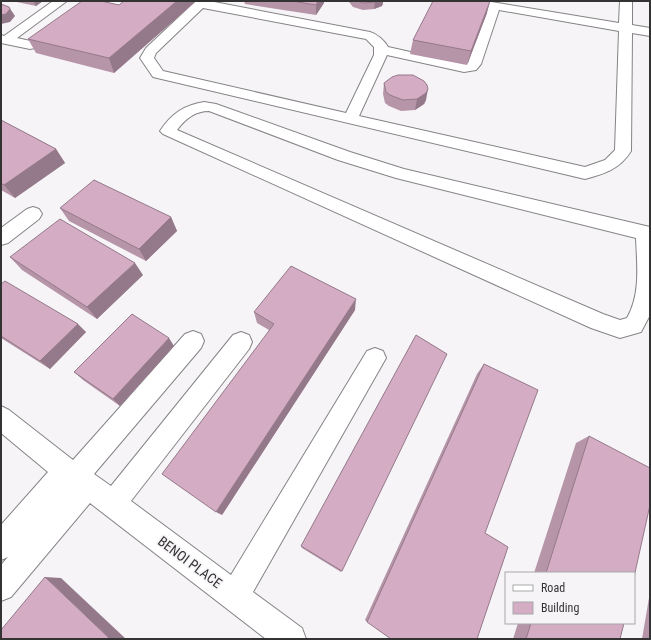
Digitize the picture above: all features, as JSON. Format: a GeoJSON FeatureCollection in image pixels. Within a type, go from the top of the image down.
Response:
{"type":"FeatureCollection","features":[{"type":"Feature","properties":{"kind":"street"},"geometry":{"type":"LineString","coordinates":[[4,39],[61,1]]}},
{"type":"Feature","properties":{"kind":"street"},"geometry":{"type":"LineString","coordinates":[[464,1],[650,32]]}},
{"type":"Feature","properties":{"kind":"street"},"geometry":{"type":"LineString","coordinates":[[350,119],[381,55],[381,46],[370,36],[202,3],[151,51],[147,58],[158,74],[350,119],[584,173],[604,169],[617,160],[623,151],[626,1]]}},
{"type":"Feature","properties":{"kind":"street"},"geometry":{"type":"LineString","coordinates":[[381,50],[464,68],[471,67],[474,64],[494,6]]}},
{"type":"Feature","properties":{"kind":"street"},"geometry":{"type":"LineString","coordinates":[[4,39],[30,45]]}},
{"type":"Feature","properties":{"kind":"street"},"geometry":{"type":"LineString","coordinates":[[195,107],[210,107],[344,156],[402,174],[647,234],[646,298],[641,316],[634,326],[620,329],[576,312],[172,134],[168,130],[172,124],[189,110],[195,107]]}},
{"type":"Feature","properties":{"kind":"street"},"geometry":{"type":"LineString","coordinates":[[1,238],[33,214]]}},
{"type":"Feature","properties":{"kind":"street"},"geometry":{"type":"LineString","coordinates":[[1,587],[76,478],[193,341]]}},
{"type":"Feature","properties":{"kind":"street"},"geometry":{"type":"LineString","coordinates":[[113,504],[241,342]]}},
{"type":"Feature","properties":{"kind":"street"},"geometry":{"type":"LineString","coordinates":[[235,595],[375,358]]}},
{"type":"Feature","properties":{"kind":"street","name":"BENOI PLACE"},"geometry":{"type":"LineString","coordinates":[[1,418],[76,478],[235,595],[291,639]]}},
{"type":"Feature","properties":{"kind":"street"},"geometry":{"type":"LineString","coordinates":[[1,546],[76,478]]}},
{"type":"Feature","properties":{"kind":"building"},"geometry":{"type":"Polygon","coordinates":[[[82,1],[101,1],[119,5],[124,1],[177,1],[109,58],[28,39],[82,1]]]}},
{"type":"Feature","properties":{"kind":"building"},"geometry":{"type":"Polygon","coordinates":[[[292,1],[318,1],[316,5],[292,1]]]}},
{"type":"Feature","properties":{"kind":"building"},"geometry":{"type":"Polygon","coordinates":[[[358,1],[377,1],[363,3],[358,1]]]}},
{"type":"Feature","properties":{"kind":"building"},"geometry":{"type":"Polygon","coordinates":[[[433,1],[490,1],[471,51],[413,40],[433,1]]]}},
{"type":"Feature","properties":{"kind":"building"},"geometry":{"type":"Polygon","coordinates":[[[1,4],[9,7],[10,9],[6,14],[1,15],[1,4]]]}},
{"type":"Feature","properties":{"kind":"building"},"geometry":{"type":"Polygon","coordinates":[[[398,75],[413,75],[424,81],[428,89],[426,93],[417,99],[403,100],[390,95],[386,92],[384,83],[392,77],[398,75]]]}},
{"type":"Feature","properties":{"kind":"building"},"geometry":{"type":"Polygon","coordinates":[[[1,120],[56,149],[4,185],[1,183],[1,120]]]}},
{"type":"Feature","properties":{"kind":"building"},"geometry":{"type":"Polygon","coordinates":[[[94,180],[171,217],[139,249],[60,208],[94,180]]]}},
{"type":"Feature","properties":{"kind":"building"},"geometry":{"type":"Polygon","coordinates":[[[60,219],[135,263],[87,307],[10,257],[60,219]]]}},
{"type":"Feature","properties":{"kind":"building"},"geometry":{"type":"Polygon","coordinates":[[[291,266],[356,299],[216,512],[162,474],[274,324],[254,312],[291,266]]]}},
{"type":"Feature","properties":{"kind":"building"},"geometry":{"type":"Polygon","coordinates":[[[5,281],[78,324],[40,361],[1,336],[1,284],[5,281]]]}},
{"type":"Feature","properties":{"kind":"building"},"geometry":{"type":"Polygon","coordinates":[[[132,314],[169,338],[113,399],[74,372],[132,314]]]}},
{"type":"Feature","properties":{"kind":"building"},"geometry":{"type":"Polygon","coordinates":[[[416,335],[447,354],[342,571],[301,546],[416,335]]]}},
{"type":"Feature","properties":{"kind":"building"},"geometry":{"type":"Polygon","coordinates":[[[484,364],[538,390],[485,533],[508,547],[477,639],[391,639],[367,622],[484,364]]]}},
{"type":"Feature","properties":{"kind":"building"},"geometry":{"type":"Polygon","coordinates":[[[589,436],[650,468],[650,505],[635,572],[546,572],[589,436]]]}},
{"type":"Feature","properties":{"kind":"building"},"geometry":{"type":"Polygon","coordinates":[[[45,577],[110,639],[1,639],[1,630],[45,577]]]}},
{"type":"Feature","properties":{"kind":"building"},"geometry":{"type":"Polygon","coordinates":[[[531,624],[624,624],[620,639],[526,639],[531,624]]]}}]}
